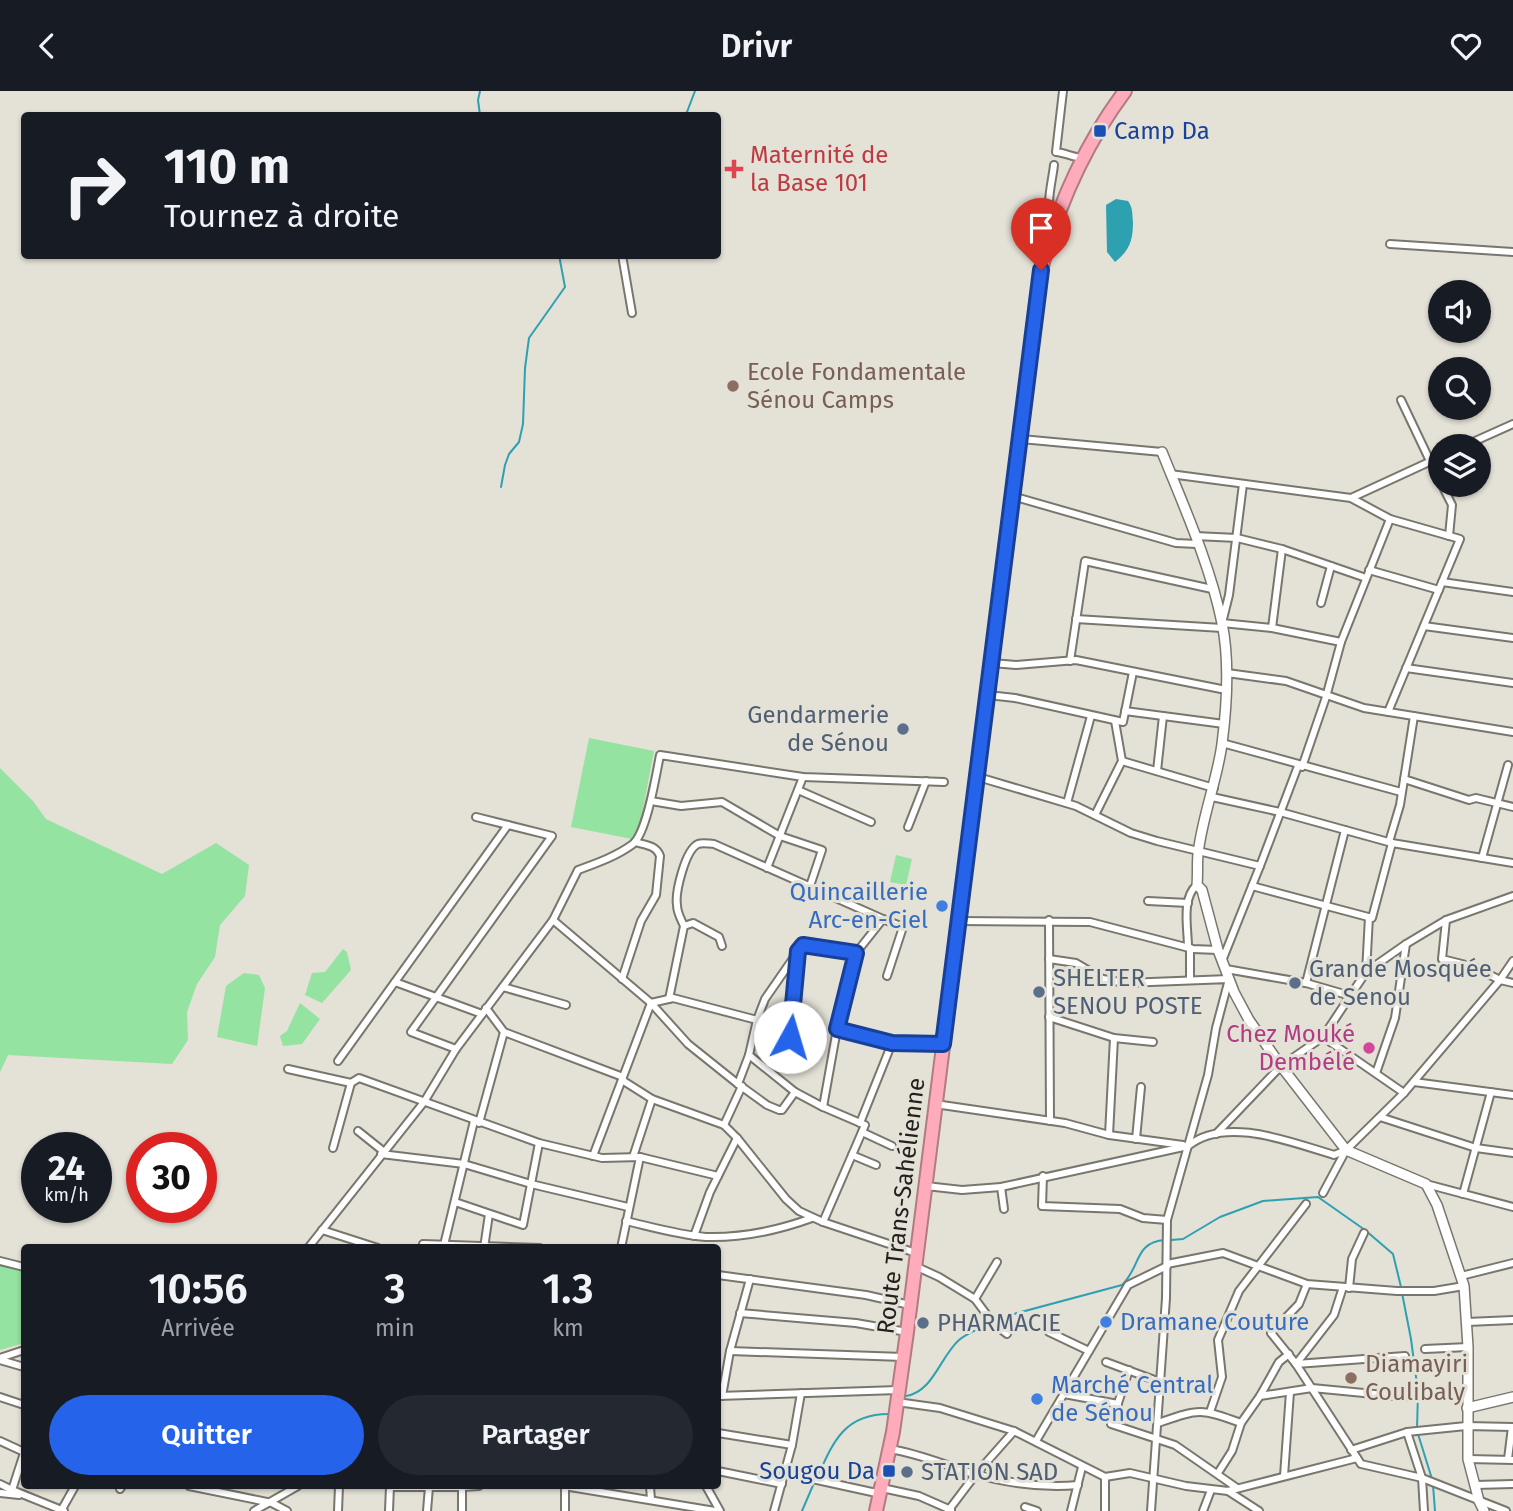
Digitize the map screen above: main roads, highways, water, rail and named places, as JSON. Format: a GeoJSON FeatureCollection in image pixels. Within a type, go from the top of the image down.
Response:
{"type":"FeatureCollection","features":[{"type":"Feature","properties":{"kind":"highway","name":"Route Trans-Sahélienne"},"geometry":{"type":"LineString","coordinates":[[876,1511],[890,1450],[907,1332],[1038,291],[1054,223],[1082,158],[1098,129],[1125,91]]}},
{"type":"Feature","properties":{"kind":"water"},"geometry":{"type":"Polygon","coordinates":[[[1116,199],[1128,201],[1132,208],[1133,222],[1130,244],[1115,262],[1107,252],[1106,205],[1116,199]]]}},
{"type":"Feature","properties":{"kind":"waterway"},"geometry":{"type":"LineString","coordinates":[[480,91],[480,112]]}},
{"type":"Feature","properties":{"kind":"waterway"},"geometry":{"type":"LineString","coordinates":[[687,112],[695,91]]}},
{"type":"Feature","properties":{"kind":"waterway"},"geometry":{"type":"LineString","coordinates":[[501,487],[505,465],[509,454],[519,442],[523,424],[529,338],[565,287],[560,259]]}},
{"type":"Feature","properties":{"kind":"waterway"},"geometry":{"type":"LineString","coordinates":[[1171,1240],[1183,1239],[1220,1217],[1263,1201],[1318,1197],[1365,1230],[1393,1254],[1401,1287]]}},
{"type":"Feature","properties":{"kind":"waterway"},"geometry":{"type":"LineString","coordinates":[[994,1322],[1010,1315],[1122,1285],[1143,1250],[1148,1245],[1165,1240]]}},
{"type":"Feature","properties":{"kind":"waterway"},"geometry":{"type":"LineString","coordinates":[[1402,1293],[1418,1392],[1417,1429]]}},
{"type":"Feature","properties":{"kind":"waterway"},"geometry":{"type":"LineString","coordinates":[[906,1396],[915,1393],[930,1381],[959,1340],[989,1324]]}},
{"type":"Feature","properties":{"kind":"waterway"},"geometry":{"type":"LineString","coordinates":[[817,1478],[842,1433],[861,1419],[889,1414]]}},
{"type":"Feature","properties":{"kind":"waterway"},"geometry":{"type":"LineString","coordinates":[[1418,1434],[1432,1479]]}},
{"type":"Feature","properties":{"kind":"waterway"},"geometry":{"type":"LineString","coordinates":[[802,1511],[814,1483]]}},
{"type":"Feature","properties":{"kind":"waterway"},"geometry":{"type":"LineString","coordinates":[[1433,1485],[1435,1511]]}},
{"type":"Feature","properties":{"kind":"place","name":"Camp Da"},"geometry":{"type":"Point","coordinates":[1100,131]}},
{"type":"Feature","properties":{"kind":"place","name":"Maternité de la Base 101"},"geometry":{"type":"Point","coordinates":[734,169]}},
{"type":"Feature","properties":{"kind":"place","name":"Ecole Fondamentale Sénou Camps"},"geometry":{"type":"Point","coordinates":[733,386]}},
{"type":"Feature","properties":{"kind":"place","name":"Gendarmerie de Sénou"},"geometry":{"type":"Point","coordinates":[903,729]}},
{"type":"Feature","properties":{"kind":"place","name":"Quincaillerie Arc-en-Ciel"},"geometry":{"type":"Point","coordinates":[942,906]}},
{"type":"Feature","properties":{"kind":"place","name":"Grande Mosquée de Senou"},"geometry":{"type":"Point","coordinates":[1295,983]}},
{"type":"Feature","properties":{"kind":"place","name":"SHELTER SENOU POSTE"},"geometry":{"type":"Point","coordinates":[1039,992]}},
{"type":"Feature","properties":{"kind":"place","name":"Chez Mouké Dembélé"},"geometry":{"type":"Point","coordinates":[1369,1048]}},
{"type":"Feature","properties":{"kind":"place","name":"Dramane Couture"},"geometry":{"type":"Point","coordinates":[1106,1322]}},
{"type":"Feature","properties":{"kind":"place","name":"PHARMACIE"},"geometry":{"type":"Point","coordinates":[923,1323]}},
{"type":"Feature","properties":{"kind":"place","name":"Diamayiri Coulibaly"},"geometry":{"type":"Point","coordinates":[1351,1378]}},
{"type":"Feature","properties":{"kind":"place","name":"Marché Central de Sénou"},"geometry":{"type":"Point","coordinates":[1037,1399]}},
{"type":"Feature","properties":{"kind":"place","name":"Sougou Da"},"geometry":{"type":"Point","coordinates":[889,1471]}},
{"type":"Feature","properties":{"kind":"place","name":"STATION SAD"},"geometry":{"type":"Point","coordinates":[907,1472]}}]}
